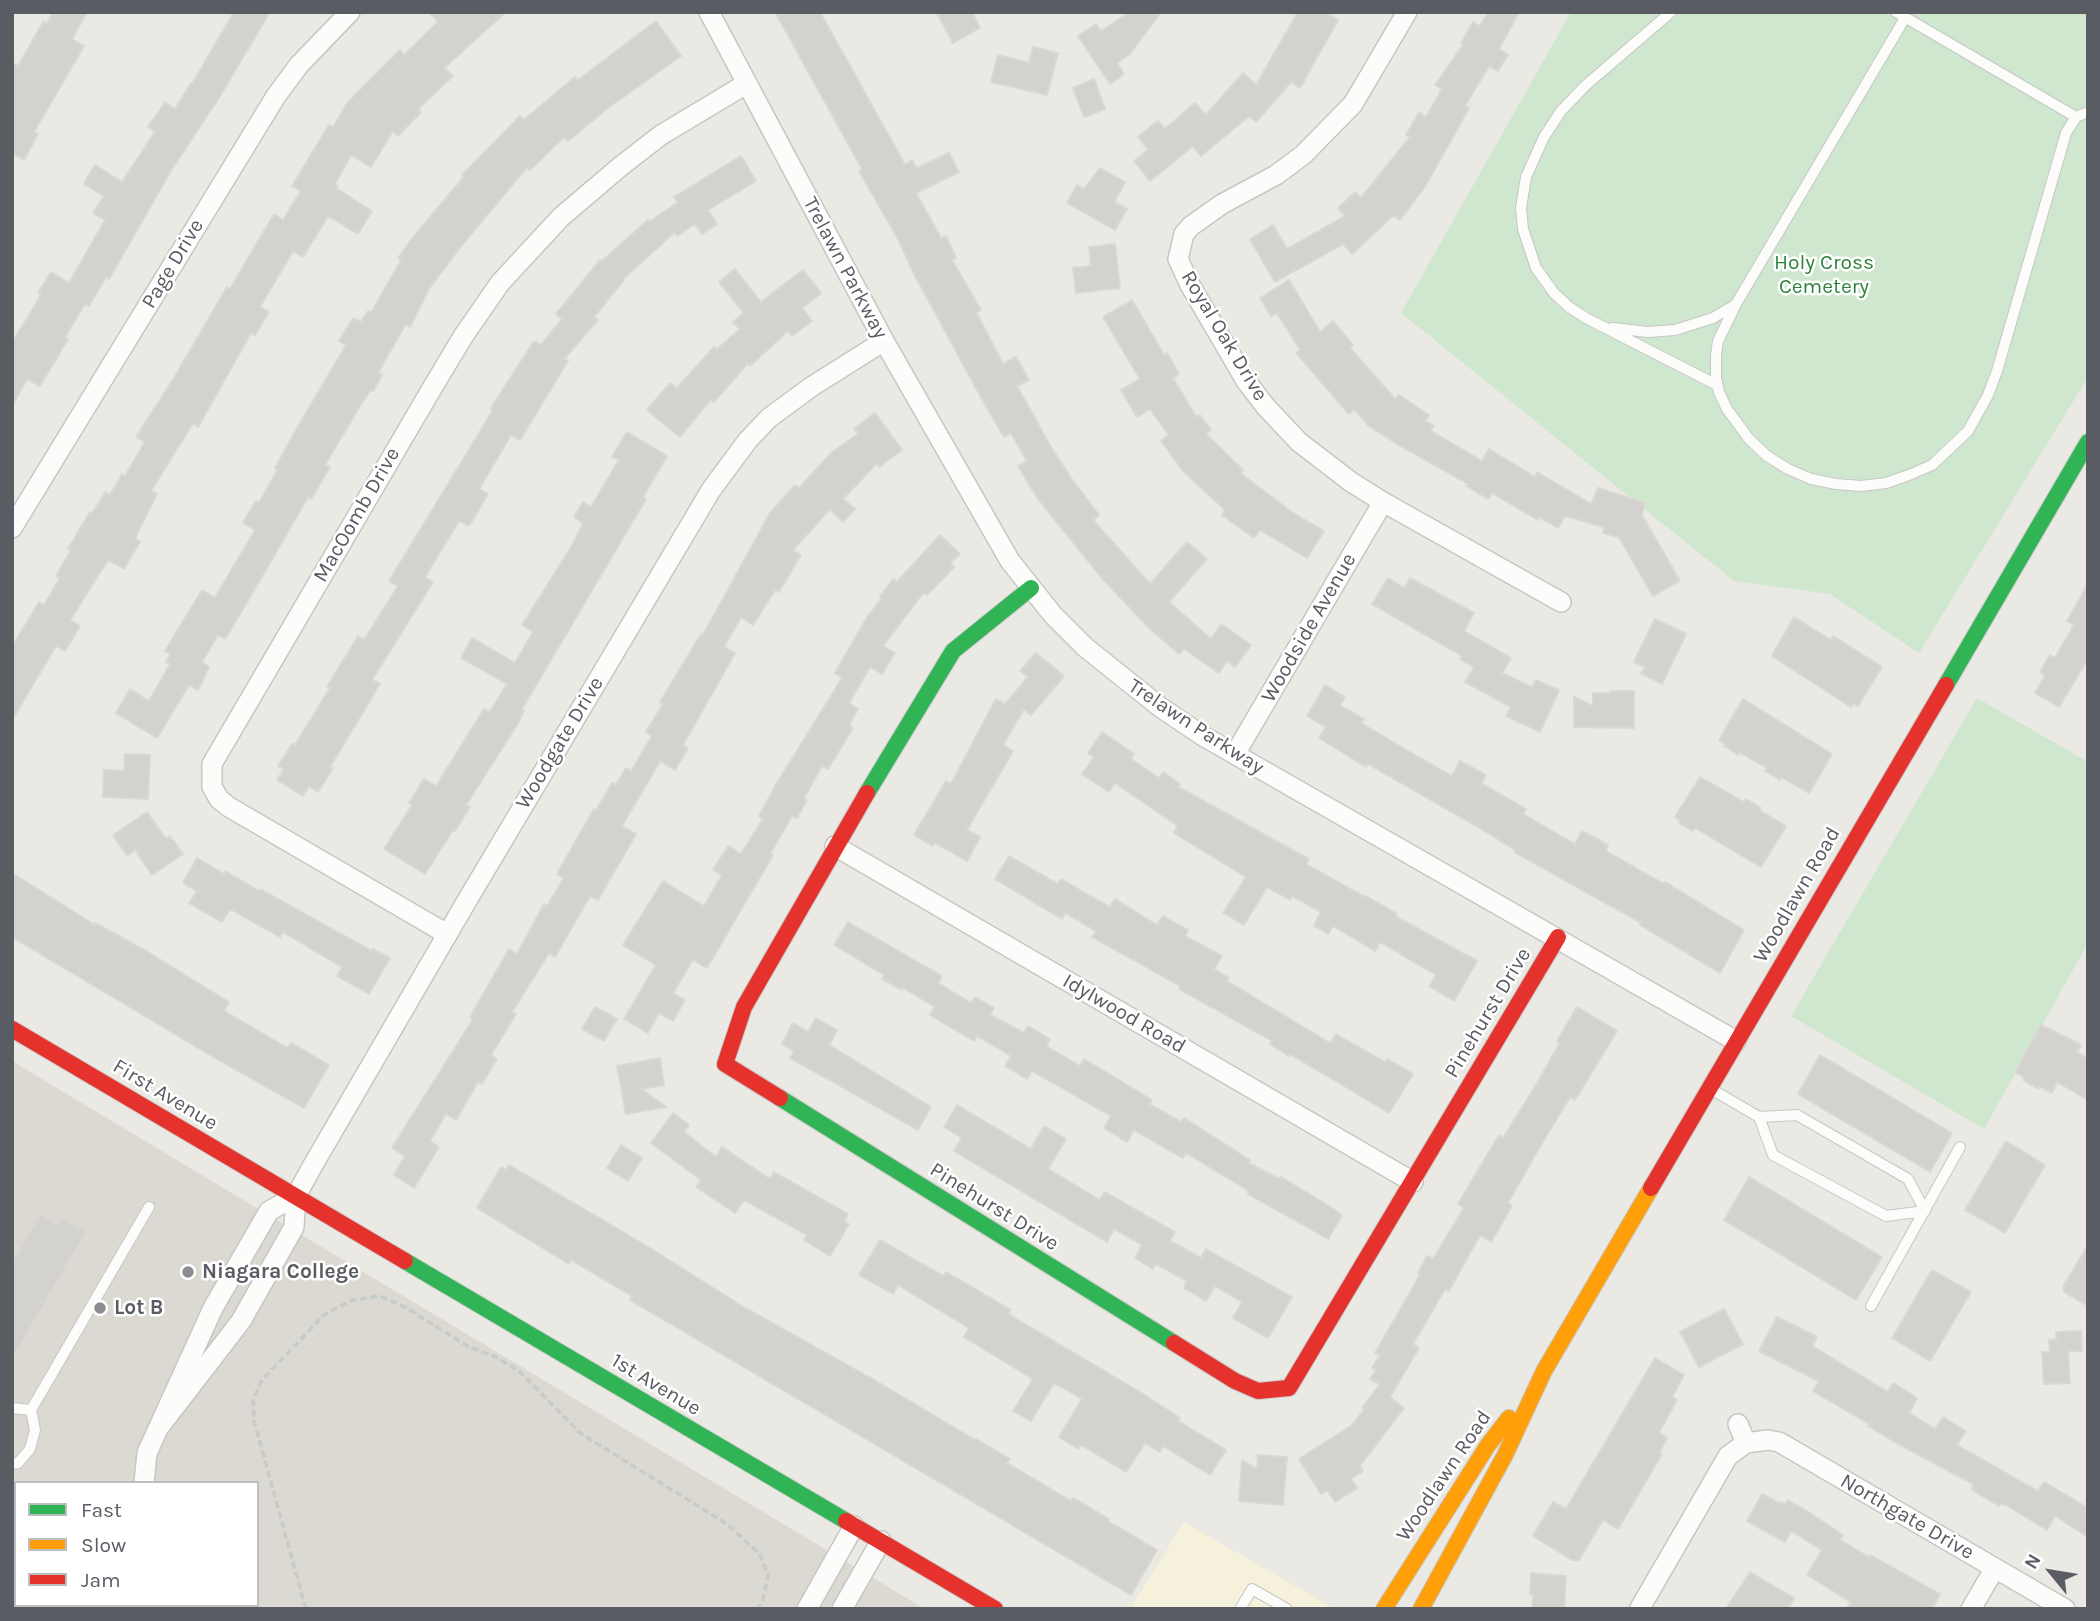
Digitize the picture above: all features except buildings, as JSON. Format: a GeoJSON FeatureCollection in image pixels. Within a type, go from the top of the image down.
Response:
{"type":"FeatureCollection","features":[{"type":"Feature","properties":{"kind":"street","name":"Page Drive"},"geometry":{"type":"LineString","coordinates":[[12,528],[276,96],[299,65],[350,12]]}},
{"type":"Feature","properties":{"kind":"street","name":"Trelawn Parkway"},"geometry":{"type":"LineString","coordinates":[[709,12],[884,341],[1010,561],[1085,647],[1160,707],[1235,754],[1736,1041]]}},
{"type":"Feature","properties":{"kind":"street","name":"Royal Oak Drive"},"geometry":{"type":"LineString","coordinates":[[1407,12],[1353,104],[1303,155],[1276,175],[1222,204],[1191,226],[1184,234],[1178,259],[1234,362],[1266,407],[1299,442],[1351,482],[1383,502],[1561,602]]}},
{"type":"Feature","properties":{"kind":"street","name":"MacOomb Drive"},"geometry":{"type":"LineString","coordinates":[[447,934],[229,807],[219,799],[212,787],[212,764],[437,379],[500,283],[561,217],[621,166],[661,135],[746,83]]}},
{"type":"Feature","properties":{"kind":"street","name":"Woodgate Drive"},"geometry":{"type":"LineString","coordinates":[[296,1196],[447,934],[695,515],[729,464],[769,418],[811,387],[884,341]]}},
{"type":"Feature","properties":{"kind":"street","name":"Woodlawn Road"},"geometry":{"type":"LineString","coordinates":[[1421,1609],[1504,1455],[1544,1371],[2088,442]]}},
{"type":"Feature","properties":{"kind":"street","name":"Woodside Avenue"},"geometry":{"type":"LineString","coordinates":[[1235,754],[1383,502]]}},
{"type":"Feature","properties":{"kind":"street","name":"Pinehurst Drive"},"geometry":{"type":"LineString","coordinates":[[1031,588],[953,651],[835,846],[744,1007],[724,1065],[1234,1381],[1258,1391],[1289,1388],[1558,937]]}},
{"type":"Feature","properties":{"kind":"street","name":"Idylwood Road"},"geometry":{"type":"LineString","coordinates":[[835,846],[1413,1182]]}},
{"type":"Feature","properties":{"kind":"street","name":"First Avenue"},"geometry":{"type":"LineString","coordinates":[[12,1030],[296,1196]]}},
{"type":"Feature","properties":{"kind":"street"},"geometry":{"type":"LineString","coordinates":[[144,1481],[147,1453],[213,1308],[269,1211],[296,1196]]}},
{"type":"Feature","properties":{"kind":"street"},"geometry":{"type":"LineString","coordinates":[[160,1426],[241,1321],[294,1227],[296,1196]]}},
{"type":"Feature","properties":{"kind":"street","name":"1st Avenue"},"geometry":{"type":"LineString","coordinates":[[296,1196],[995,1609]]}},
{"type":"Feature","properties":{"kind":"street","name":"Woodlawn Road"},"geometry":{"type":"LineString","coordinates":[[1384,1609],[1488,1445],[1544,1371]]}},
{"type":"Feature","properties":{"kind":"street"},"geometry":{"type":"LineString","coordinates":[[1640,1608],[1724,1462],[1733,1451],[1746,1443],[1738,1424]]}},
{"type":"Feature","properties":{"kind":"street","name":"Northgate Drive"},"geometry":{"type":"LineString","coordinates":[[1746,1443],[1760,1440],[1779,1443],[2065,1609]]}},
{"type":"Feature","properties":{"kind":"street"},"geometry":{"type":"LineString","coordinates":[[807,1609],[854,1526]]}},
{"type":"Feature","properties":{"kind":"street"},"geometry":{"type":"LineString","coordinates":[[842,1609],[881,1541]]}},
{"type":"Feature","properties":{"kind":"street"},"geometry":{"type":"LineString","coordinates":[[1971,1609],[1995,1568]]}},
{"type":"Feature","properties":{"kind":"lane"},"geometry":{"type":"LineString","coordinates":[[1671,12],[1595,76],[1561,111],[1544,137],[1526,177],[1522,218],[1528,249],[1536,268],[1561,300],[1595,323],[1717,385]]}},
{"type":"Feature","properties":{"kind":"lane"},"geometry":{"type":"LineString","coordinates":[[2076,117],[1901,15],[1723,327],[1716,348],[1717,385],[1733,420],[1749,439],[1778,463],[1811,479],[1836,484],[1873,485],[1909,475],[1932,464],[1968,431],[1988,395],[2066,133],[2076,117],[2088,112]]}},
{"type":"Feature","properties":{"kind":"lane"},"geometry":{"type":"LineString","coordinates":[[1595,323],[1634,332],[1675,330],[1713,318],[1736,304]]}},
{"type":"Feature","properties":{"kind":"lane"},"geometry":{"type":"LineString","coordinates":[[1709,1088],[1759,1117],[1797,1115],[1908,1179],[1925,1211]]}},
{"type":"Feature","properties":{"kind":"lane"},"geometry":{"type":"LineString","coordinates":[[1759,1117],[1773,1155],[1886,1216],[1925,1211]]}},
{"type":"Feature","properties":{"kind":"lane"},"geometry":{"type":"LineString","coordinates":[[1871,1306],[1960,1147]]}},
{"type":"Feature","properties":{"kind":"lane"},"geometry":{"type":"LineString","coordinates":[[12,1464],[18,1463],[30,1449],[35,1430],[31,1410],[149,1207]]}},
{"type":"Feature","properties":{"kind":"lane"},"geometry":{"type":"LineString","coordinates":[[12,1408],[31,1410]]}},
{"type":"Feature","properties":{"kind":"lane"},"geometry":{"type":"LineString","coordinates":[[1240,1609],[1252,1589],[1287,1609]]}},
{"type":"Feature","properties":{"kind":"path"},"geometry":{"type":"LineString","coordinates":[[306,1609],[254,1421],[253,1399],[262,1380],[324,1315],[350,1301],[379,1296],[405,1307],[469,1348],[494,1356],[519,1371],[580,1433],[727,1524],[760,1554],[768,1576],[763,1600],[758,1609]]}},
{"type":"Feature","properties":{"kind":"shaded area","name":"Niagara College"},"geometry":{"type":"Polygon","coordinates":[[[12,1061],[925,1609],[12,1609],[12,1061]]]}},
{"type":"Feature","properties":{"kind":"shaded area"},"geometry":{"type":"Polygon","coordinates":[[[1184,1522],[1335,1609],[1130,1609],[1184,1522]]]}},
{"type":"Feature","properties":{"kind":"green space","name":"Holy Cross Cemetery"},"geometry":{"type":"Polygon","coordinates":[[[1571,12],[2088,12],[2088,377],[1919,653],[1830,594],[1734,581],[1401,313],[1571,12]]]}},
{"type":"Feature","properties":{"kind":"green space"},"geometry":{"type":"Polygon","coordinates":[[[1977,698],[2088,762],[2088,943],[1984,1129],[1791,1016],[1977,698]]]}},
{"type":"Feature","properties":{"kind":"traffic: fast"},"geometry":{"type":"LineString","coordinates":[[1946,685],[2088,442]]}},
{"type":"Feature","properties":{"kind":"traffic: fast"},"geometry":{"type":"LineString","coordinates":[[867,793],[953,651],[1031,588]]}},
{"type":"Feature","properties":{"kind":"traffic: fast"},"geometry":{"type":"LineString","coordinates":[[780,1098],[1174,1343]]}},
{"type":"Feature","properties":{"kind":"traffic: fast"},"geometry":{"type":"LineString","coordinates":[[405,1261],[846,1521]]}},
{"type":"Feature","properties":{"kind":"traffic: slow"},"geometry":{"type":"LineString","coordinates":[[1421,1609],[1505,1455],[1544,1371],[1651,1188]]}},
{"type":"Feature","properties":{"kind":"traffic: slow"},"geometry":{"type":"LineString","coordinates":[[1384,1609],[1488,1445],[1509,1418]]}},
{"type":"Feature","properties":{"kind":"traffic: jam"},"geometry":{"type":"LineString","coordinates":[[1651,1188],[1946,685]]}},
{"type":"Feature","properties":{"kind":"traffic: jam"},"geometry":{"type":"LineString","coordinates":[[780,1098],[725,1064],[744,1007],[867,793]]}},
{"type":"Feature","properties":{"kind":"traffic: jam"},"geometry":{"type":"LineString","coordinates":[[1174,1343],[1235,1381],[1258,1391],[1289,1388],[1558,937]]}},
{"type":"Feature","properties":{"kind":"traffic: jam"},"geometry":{"type":"LineString","coordinates":[[12,1029],[405,1261]]}},
{"type":"Feature","properties":{"kind":"traffic: jam"},"geometry":{"type":"LineString","coordinates":[[846,1521],[995,1609]]}},
{"type":"Feature","properties":{"kind":"place","name":"Niagara College"},"geometry":{"type":"Point","coordinates":[188,1272]}},
{"type":"Feature","properties":{"kind":"place","name":"Lot B"},"geometry":{"type":"Point","coordinates":[100,1308]}}]}
